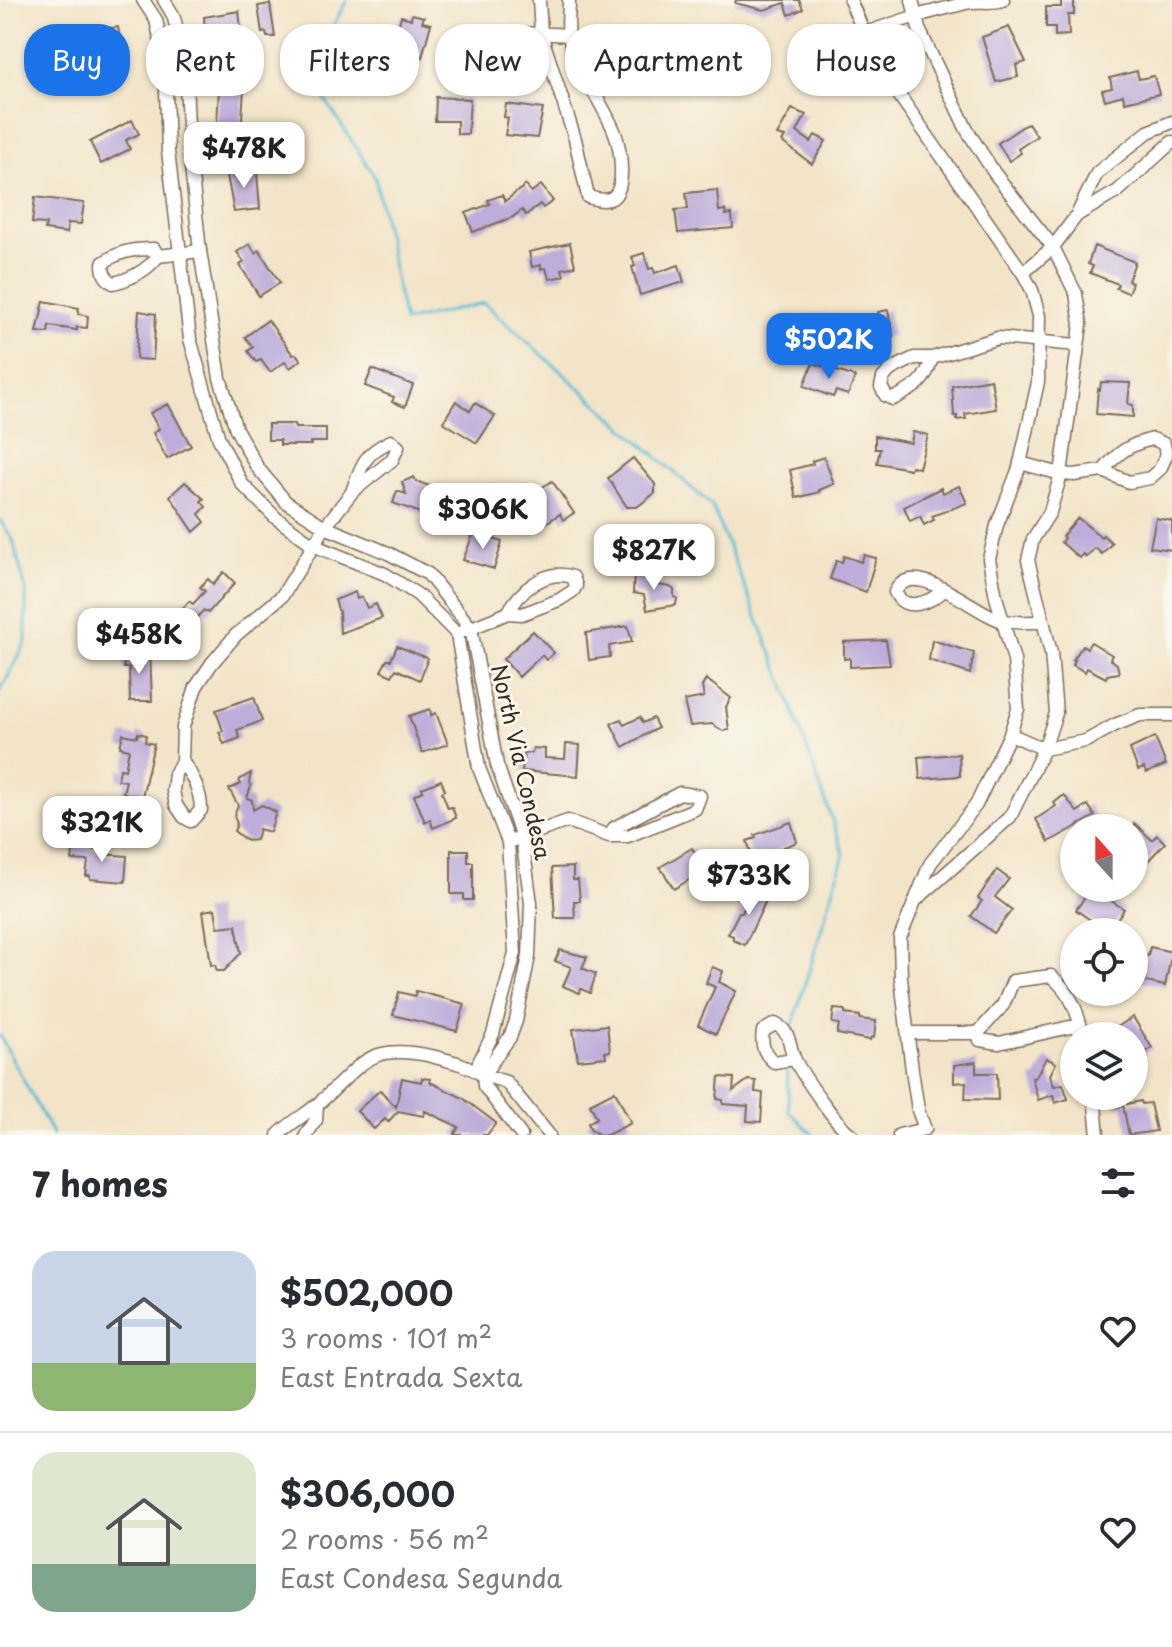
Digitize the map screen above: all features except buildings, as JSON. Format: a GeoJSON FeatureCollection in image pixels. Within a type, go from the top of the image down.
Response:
{"type":"FeatureCollection","features":[{"type":"Feature","properties":{"kind":"street"},"geometry":{"type":"LineString","coordinates":[[143,0],[156,20],[165,60],[168,151],[190,339],[219,439],[242,484],[276,518],[315,546],[385,574],[418,595],[457,634],[508,613],[522,614],[559,600],[573,591],[576,586],[573,577],[563,573],[542,578],[527,588],[508,613]]}},
{"type":"Feature","properties":{"kind":"street","name":"North Via Condesa"},"geometry":{"type":"LineString","coordinates":[[164,0],[173,15],[185,57],[189,148],[200,251],[220,378],[236,429],[257,467],[286,502],[325,527],[388,553],[428,574],[471,628],[497,765],[522,838],[531,903],[529,956],[510,1037],[483,1075]]}},
{"type":"Feature","properties":{"kind":"street"},"geometry":{"type":"LineString","coordinates":[[539,0],[541,24]]}},
{"type":"Feature","properties":{"kind":"street"},"geometry":{"type":"LineString","coordinates":[[568,24],[569,0]]}},
{"type":"Feature","properties":{"kind":"street"},"geometry":{"type":"LineString","coordinates":[[850,0],[861,24]]}},
{"type":"Feature","properties":{"kind":"street"},"geometry":{"type":"LineString","coordinates":[[912,0],[928,50],[967,130],[995,174],[1053,247],[1076,294],[1081,324],[1061,474],[1050,512],[1033,539],[1028,560],[1051,653],[1056,713],[1044,749],[1010,817],[913,903]]}},
{"type":"Feature","properties":{"kind":"street"},"geometry":{"type":"LineString","coordinates":[[892,24],[977,0],[996,3],[1003,0]]}},
{"type":"Feature","properties":{"kind":"street"},"geometry":{"type":"LineString","coordinates":[[549,59],[575,139],[588,197],[606,200],[618,191],[621,173],[619,147],[614,130],[595,96]]}},
{"type":"Feature","properties":{"kind":"street"},"geometry":{"type":"LineString","coordinates":[[900,96],[1023,273],[1032,290],[1039,316],[1038,382],[1020,463],[997,525],[989,559],[1014,660],[1018,709],[1010,734],[976,805],[930,864],[900,938],[901,979],[918,1110],[924,1132]]}},
{"type":"Feature","properties":{"kind":"street"},"geometry":{"type":"LineString","coordinates":[[1023,273],[1053,247],[1077,215],[1097,173],[1148,132],[1172,122]]}},
{"type":"Feature","properties":{"kind":"street"},"geometry":{"type":"LineString","coordinates":[[1077,215],[1118,191],[1172,142]]}},
{"type":"Feature","properties":{"kind":"street"},"geometry":{"type":"LineString","coordinates":[[158,256],[200,251]]}},
{"type":"Feature","properties":{"kind":"street"},"geometry":{"type":"LineString","coordinates":[[932,358],[998,338],[1077,345]]}},
{"type":"Feature","properties":{"kind":"street"},"geometry":{"type":"LineString","coordinates":[[1020,463],[1061,474],[1103,471],[1129,482],[1150,478],[1160,469],[1166,456],[1164,444],[1153,439],[1132,444],[1115,456],[1103,471]]}},
{"type":"Feature","properties":{"kind":"street"},"geometry":{"type":"LineString","coordinates":[[182,761],[183,727],[196,687],[236,635],[282,596],[325,527],[352,492]]}},
{"type":"Feature","properties":{"kind":"street"},"geometry":{"type":"LineString","coordinates":[[944,590],[1003,621],[1042,622]]}},
{"type":"Feature","properties":{"kind":"street","name":"North Via Condesa"},"geometry":{"type":"LineString","coordinates":[[457,634],[479,768],[508,842],[515,953],[493,1034],[479,1062],[483,1075]]}},
{"type":"Feature","properties":{"kind":"street"},"geometry":{"type":"LineString","coordinates":[[1010,734],[1044,749],[1086,741],[1140,715],[1172,715]]}},
{"type":"Feature","properties":{"kind":"street"},"geometry":{"type":"LineString","coordinates":[[508,842],[568,821],[609,836],[628,836],[695,809],[700,796],[680,793],[614,828],[609,836]]}},
{"type":"Feature","properties":{"kind":"street"},"geometry":{"type":"LineString","coordinates":[[908,1033],[978,1033],[1003,1005],[1013,981],[1051,976],[1071,997],[1079,1022]]}},
{"type":"Feature","properties":{"kind":"street"},"geometry":{"type":"LineString","coordinates":[[978,1033],[980,1040],[999,1043],[1060,1029]]}},
{"type":"Feature","properties":{"kind":"street"},"geometry":{"type":"LineString","coordinates":[[278,1135],[317,1106],[358,1066],[381,1052],[408,1051],[466,1064],[483,1075],[506,1082],[544,1130],[528,1135]]}},
{"type":"Feature","properties":{"kind":"street"},"geometry":{"type":"LineString","coordinates":[[794,1059],[839,1124],[852,1135]]}},
{"type":"Feature","properties":{"kind":"street"},"geometry":{"type":"LineString","coordinates":[[483,1075],[484,1086],[521,1135]]}},
{"type":"Feature","properties":{"kind":"street"},"geometry":{"type":"LineString","coordinates":[[306,1135],[316,1120],[317,1106]]}},
{"type":"Feature","properties":{"kind":"street"},"geometry":{"type":"LineString","coordinates":[[1095,1110],[1098,1135]]}},
{"type":"Feature","properties":{"kind":"street"},"geometry":{"type":"LineString","coordinates":[[899,1135],[924,1132],[937,1135]]}},
{"type":"Feature","properties":{"kind":"waterway"},"geometry":{"type":"LineString","coordinates":[[347,0],[308,73],[375,177],[404,322],[484,303],[712,506],[786,689],[844,854],[791,1031]]}},
{"type":"Feature","properties":{"kind":"waterway"},"geometry":{"type":"LineString","coordinates":[[0,520],[13,540],[26,590],[26,642],[0,692]]}},
{"type":"Feature","properties":{"kind":"waterway"},"geometry":{"type":"LineString","coordinates":[[0,1036],[53,1135]]}},
{"type":"Feature","properties":{"kind":"waterway"},"geometry":{"type":"LineString","coordinates":[[787,1062],[789,1111],[813,1135]]}}]}
